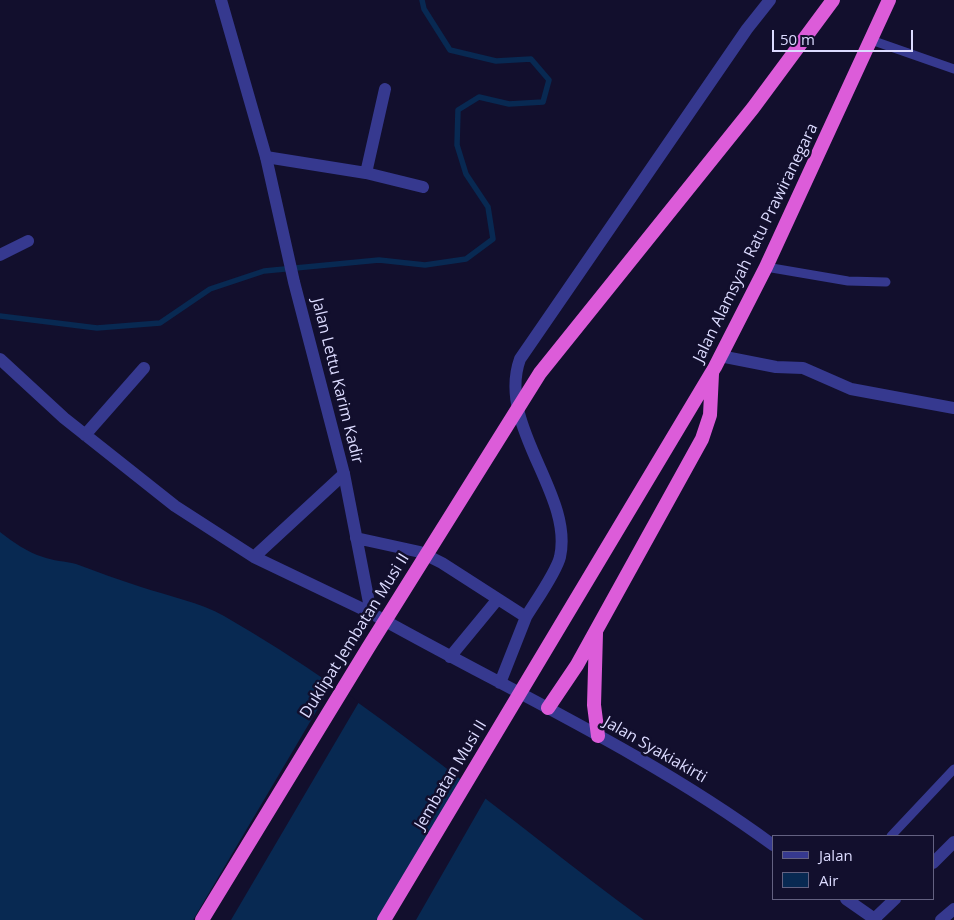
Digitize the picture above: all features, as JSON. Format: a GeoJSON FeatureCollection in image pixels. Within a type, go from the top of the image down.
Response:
{"type":"FeatureCollection","features":[{"type":"Feature","properties":{"kind":"highway","name":"Duklipat Jembatan Musi II"},"geometry":{"type":"LineString","coordinates":[[202,920],[362,657],[540,373],[753,108],[832,0]]}},
{"type":"Feature","properties":{"kind":"highway","name":"Jalan Alamsyah Ratu Prawiranegara"},"geometry":{"type":"LineString","coordinates":[[548,648],[712,373],[766,267],[889,0]]}},
{"type":"Feature","properties":{"kind":"highway"},"geometry":{"type":"LineString","coordinates":[[548,708],[577,665],[702,439],[710,415],[712,373]]}},
{"type":"Feature","properties":{"kind":"highway"},"geometry":{"type":"LineString","coordinates":[[596,630],[594,705],[598,736]]}},
{"type":"Feature","properties":{"kind":"highway","name":"Jembatan Musi II"},"geometry":{"type":"LineString","coordinates":[[384,920],[548,648]]}},
{"type":"Feature","properties":{"kind":"street","name":"Jalan Lettu Karim Kadir"},"geometry":{"type":"LineString","coordinates":[[221,0],[266,157],[294,282],[344,474],[371,613]]}},
{"type":"Feature","properties":{"kind":"street"},"geometry":{"type":"LineString","coordinates":[[0,359],[26,385],[85,435],[176,506],[254,557],[371,613],[500,683],[526,617],[559,560],[562,545],[556,511],[523,427],[515,384],[520,359],[747,30],[770,0]]}},
{"type":"Feature","properties":{"kind":"street"},"geometry":{"type":"LineString","coordinates":[[366,173],[385,89]]}},
{"type":"Feature","properties":{"kind":"street"},"geometry":{"type":"LineString","coordinates":[[266,157],[366,173],[423,187]]}},
{"type":"Feature","properties":{"kind":"street"},"geometry":{"type":"LineString","coordinates":[[0,255],[28,241]]}},
{"type":"Feature","properties":{"kind":"street"},"geometry":{"type":"LineString","coordinates":[[720,356],[776,367],[803,368],[852,388],[954,408]]}},
{"type":"Feature","properties":{"kind":"street"},"geometry":{"type":"LineString","coordinates":[[85,435],[144,368]]}},
{"type":"Feature","properties":{"kind":"street"},"geometry":{"type":"LineString","coordinates":[[254,557],[344,474]]}},
{"type":"Feature","properties":{"kind":"street"},"geometry":{"type":"LineString","coordinates":[[356,538],[420,552],[442,563],[526,617]]}},
{"type":"Feature","properties":{"kind":"street"},"geometry":{"type":"LineString","coordinates":[[450,657],[497,600]]}},
{"type":"Feature","properties":{"kind":"street","name":"Jalan Syakiakirti"},"geometry":{"type":"LineString","coordinates":[[500,683],[517,690],[721,807],[772,844]]}},
{"type":"Feature","properties":{"kind":"street"},"geometry":{"type":"LineString","coordinates":[[934,862],[954,842]]}},
{"type":"Feature","properties":{"kind":"street"},"geometry":{"type":"LineString","coordinates":[[847,900],[875,920],[894,900]]}},
{"type":"Feature","properties":{"kind":"street"},"geometry":{"type":"LineString","coordinates":[[941,920],[954,909]]}},
{"type":"Feature","properties":{"kind":"lane"},"geometry":{"type":"LineString","coordinates":[[871,40],[954,69]]}},
{"type":"Feature","properties":{"kind":"lane"},"geometry":{"type":"LineString","coordinates":[[766,267],[848,282],[886,282]]}},
{"type":"Feature","properties":{"kind":"lane"},"geometry":{"type":"LineString","coordinates":[[892,835],[954,769]]}},
{"type":"Feature","properties":{"kind":"water"},"geometry":{"type":"Polygon","coordinates":[[[0,532],[37,555],[76,564],[194,603],[224,616],[333,685],[386,723],[644,920],[0,920],[0,532]]]}},
{"type":"Feature","properties":{"kind":"pier"},"geometry":{"type":"Polygon","coordinates":[[[333,683],[359,702],[231,920],[193,920],[333,683]]]}},
{"type":"Feature","properties":{"kind":"pier"},"geometry":{"type":"Polygon","coordinates":[[[463,778],[487,796],[416,920],[382,920],[463,778]]]}},
{"type":"Feature","properties":{"kind":"waterway"},"geometry":{"type":"LineString","coordinates":[[0,316],[97,328],[160,323],[210,289],[264,271],[379,260],[425,265],[466,259],[493,239],[488,207],[466,174],[457,145],[458,110],[479,97],[509,104],[543,102],[549,80],[531,59],[496,61],[450,50],[424,9],[422,0]]}}]}
